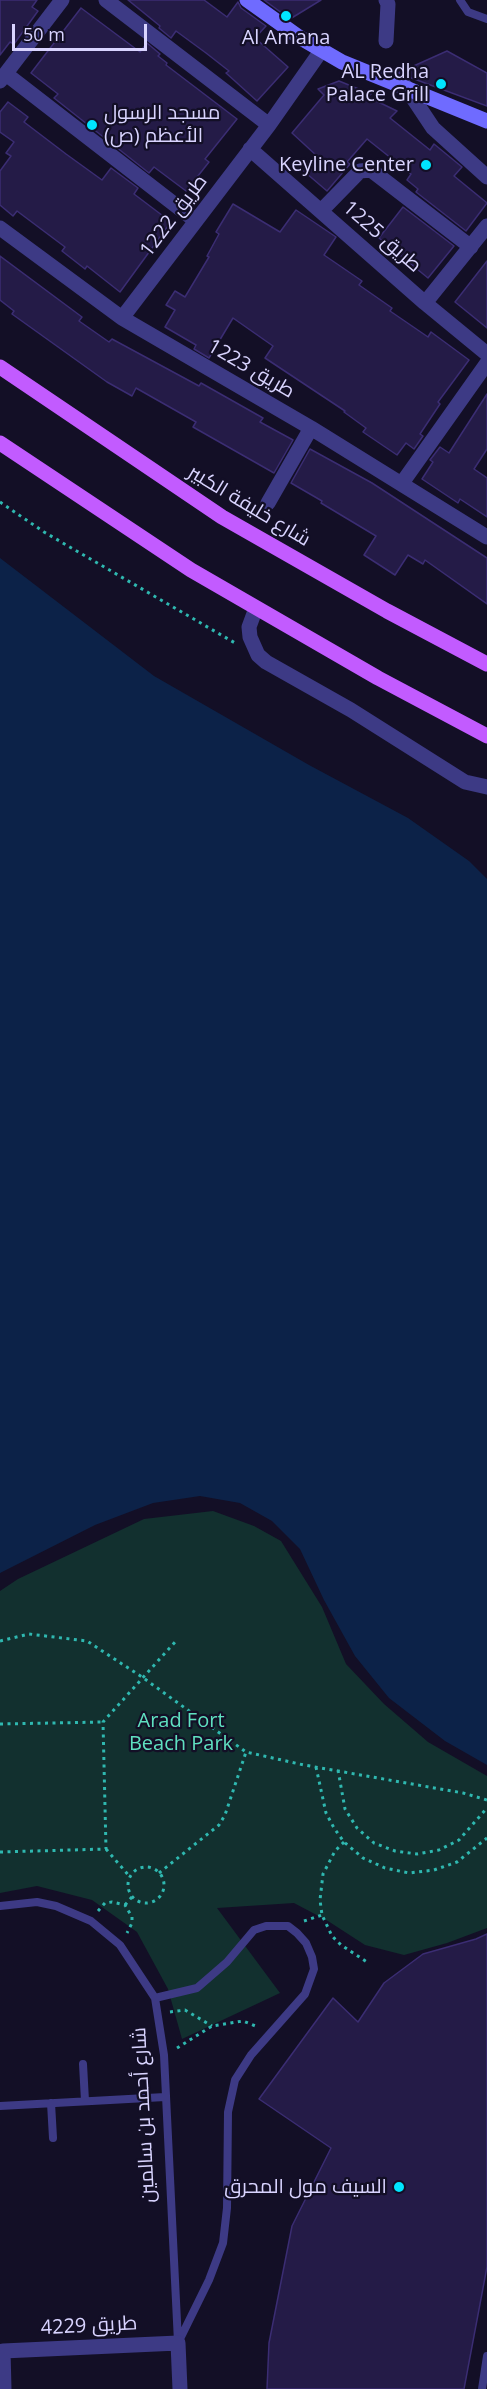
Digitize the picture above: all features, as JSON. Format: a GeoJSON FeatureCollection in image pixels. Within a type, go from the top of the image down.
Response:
{"type":"FeatureCollection","features":[{"type":"Feature","properties":{"kind":"main road","name":"شارع خليفة الكبير"},"geometry":{"type":"LineString","coordinates":[[0,367],[222,517],[387,611],[487,664]]}},
{"type":"Feature","properties":{"kind":"main road"},"geometry":{"type":"LineString","coordinates":[[0,443],[191,570],[378,678],[487,736]]}},
{"type":"Feature","properties":{"kind":"street"},"geometry":{"type":"LineString","coordinates":[[62,0],[3,78],[196,221]]}},
{"type":"Feature","properties":{"kind":"street"},"geometry":{"type":"LineString","coordinates":[[106,0],[269,124]]}},
{"type":"Feature","properties":{"kind":"street"},"geometry":{"type":"LineString","coordinates":[[247,0],[321,51],[342,62],[487,121]]}},
{"type":"Feature","properties":{"kind":"street"},"geometry":{"type":"LineString","coordinates":[[386,41],[389,1]]}},
{"type":"Feature","properties":{"kind":"street","name":"طريق 1222"},"geometry":{"type":"LineString","coordinates":[[122,318],[269,124],[321,51]]}},
{"type":"Feature","properties":{"kind":"street"},"geometry":{"type":"LineString","coordinates":[[405,86],[434,128],[487,177]]}},
{"type":"Feature","properties":{"kind":"street","name":"طريق 1225"},"geometry":{"type":"LineString","coordinates":[[250,149],[425,303],[487,354]]}},
{"type":"Feature","properties":{"kind":"street"},"geometry":{"type":"LineString","coordinates":[[321,211],[360,171],[371,170],[471,247]]}},
{"type":"Feature","properties":{"kind":"street"},"geometry":{"type":"LineString","coordinates":[[425,303],[487,226]]}},
{"type":"Feature","properties":{"kind":"street","name":"طريق 1223"},"geometry":{"type":"LineString","coordinates":[[0,228],[122,318],[311,428],[487,537]]}},
{"type":"Feature","properties":{"kind":"street"},"geometry":{"type":"LineString","coordinates":[[402,483],[487,363]]}},
{"type":"Feature","properties":{"kind":"street"},"geometry":{"type":"LineString","coordinates":[[268,503],[311,428]]}},
{"type":"Feature","properties":{"kind":"street"},"geometry":{"type":"LineString","coordinates":[[256,608],[249,627],[252,647],[266,662],[351,710],[465,782],[487,787]]}},
{"type":"Feature","properties":{"kind":"street","name":"طريق 4229"},"geometry":{"type":"LineString","coordinates":[[1,2350],[178,2343]]}},
{"type":"Feature","properties":{"kind":"street","name":"شارع أحمد بن سالمين"},"geometry":{"type":"LineString","coordinates":[[178,2343],[180,2389]]}},
{"type":"Feature","properties":{"kind":"street"},"geometry":{"type":"LineString","coordinates":[[1,2350],[4,2389]]}},
{"type":"Feature","properties":{"kind":"lane"},"geometry":{"type":"LineString","coordinates":[[460,0],[468,12],[487,19]]}},
{"type":"Feature","properties":{"kind":"lane","name":"شارع أحمد بن سالمين"},"geometry":{"type":"LineString","coordinates":[[0,1906],[38,1902],[65,1909],[91,1921],[120,1945],[155,1998],[162,2033],[178,2343]]}},
{"type":"Feature","properties":{"kind":"lane"},"geometry":{"type":"LineString","coordinates":[[155,1998],[197,1988],[217,1973],[254,1930],[266,1926],[288,1926],[297,1932],[306,1943],[312,1957],[314,1969],[305,1994],[251,2055],[235,2080],[228,2112],[226,2216],[223,2242],[209,2280],[178,2343]]}},
{"type":"Feature","properties":{"kind":"lane"},"geometry":{"type":"LineString","coordinates":[[83,2064],[85,2101]]}},
{"type":"Feature","properties":{"kind":"lane"},"geometry":{"type":"LineString","coordinates":[[0,2106],[165,2097]]}},
{"type":"Feature","properties":{"kind":"lane"},"geometry":{"type":"LineString","coordinates":[[51,2103],[53,2138]]}},
{"type":"Feature","properties":{"kind":"lane"},"geometry":{"type":"LineString","coordinates":[[482,2389],[487,2356]]}},
{"type":"Feature","properties":{"kind":"path"},"geometry":{"type":"LineString","coordinates":[[0,502],[81,555],[258,655]]}},
{"type":"Feature","properties":{"kind":"path"},"geometry":{"type":"LineString","coordinates":[[0,1641],[29,1634],[87,1641],[142,1677],[246,1752],[316,1767],[463,1792],[487,1800]]}},
{"type":"Feature","properties":{"kind":"path"},"geometry":{"type":"LineString","coordinates":[[130,1878],[106,1849],[102,1722],[175,1642]]}},
{"type":"Feature","properties":{"kind":"path"},"geometry":{"type":"LineString","coordinates":[[0,1724],[102,1722]]}},
{"type":"Feature","properties":{"kind":"path"},"geometry":{"type":"LineString","coordinates":[[159,1874],[219,1825],[225,1815],[246,1752]]}},
{"type":"Feature","properties":{"kind":"path"},"geometry":{"type":"LineString","coordinates":[[316,1767],[326,1812],[344,1842],[370,1861],[385,1868],[410,1873],[434,1870],[457,1862],[487,1838]]}},
{"type":"Feature","properties":{"kind":"path"},"geometry":{"type":"LineString","coordinates":[[338,1770],[345,1809],[357,1828],[374,1842],[395,1851],[417,1854],[439,1850],[459,1840],[487,1808]]}},
{"type":"Feature","properties":{"kind":"path"},"geometry":{"type":"LineString","coordinates":[[344,1842],[335,1851],[323,1874],[320,1900],[322,1915],[332,1936],[340,1945],[367,1962]]}},
{"type":"Feature","properties":{"kind":"path"},"geometry":{"type":"LineString","coordinates":[[0,1852],[106,1849]]}},
{"type":"Feature","properties":{"kind":"path"},"geometry":{"type":"LineString","coordinates":[[147,1867],[159,1874],[164,1887],[158,1899],[145,1903],[132,1897],[128,1884],[134,1872],[147,1867]]}},
{"type":"Feature","properties":{"kind":"path"},"geometry":{"type":"LineString","coordinates":[[125,1905],[132,1897]]}},
{"type":"Feature","properties":{"kind":"path"},"geometry":{"type":"LineString","coordinates":[[91,1921],[105,1903],[125,1905],[132,1917],[132,1923],[120,1945]]}},
{"type":"Feature","properties":{"kind":"path"},"geometry":{"type":"LineString","coordinates":[[184,2010],[212,2026]]}},
{"type":"Feature","properties":{"kind":"path"},"geometry":{"type":"LineString","coordinates":[[182,2046],[212,2026],[243,2021]]}},
{"type":"Feature","properties":{"kind":"green space","name":"Arad Fort Beach Park"},"geometry":{"type":"Polygon","coordinates":[[[213,1511],[254,1526],[281,1541],[322,1607],[346,1664],[384,1704],[428,1742],[487,1776],[487,1928],[447,1943],[404,1955],[365,1945],[328,1921],[294,1903],[217,1908],[280,1993],[182,2039],[168,1989],[137,1932],[92,1900],[37,1886],[0,1893],[0,1591],[18,1579],[144,1519],[213,1511]]]}},
{"type":"Feature","properties":{"kind":"water"},"geometry":{"type":"Polygon","coordinates":[[[0,558],[154,676],[309,765],[408,818],[469,861],[487,879],[487,1765],[445,1741],[389,1698],[355,1656],[324,1600],[300,1549],[272,1521],[240,1503],[200,1496],[153,1503],[95,1525],[0,1573],[0,558]]]}},
{"type":"Feature","properties":{"kind":"building"},"geometry":{"type":"Polygon","coordinates":[[[0,0],[37,0],[32,7],[38,11],[14,44],[10,42],[0,55],[0,0]]]}},
{"type":"Feature","properties":{"kind":"building"},"geometry":{"type":"Polygon","coordinates":[[[128,0],[204,0],[227,17],[238,2],[241,8],[266,26],[255,38],[288,67],[257,101],[226,73],[229,71],[176,31],[171,38],[128,0]]]}},
{"type":"Feature","properties":{"kind":"building"},"geometry":{"type":"Polygon","coordinates":[[[264,0],[321,0],[290,19],[264,0]]]}},
{"type":"Feature","properties":{"kind":"building"},"geometry":{"type":"Polygon","coordinates":[[[81,8],[140,52],[147,43],[160,54],[158,56],[167,63],[166,65],[237,119],[205,159],[209,162],[186,191],[154,167],[149,173],[54,98],[58,94],[31,73],[81,8]]]}},
{"type":"Feature","properties":{"kind":"building"},"geometry":{"type":"Polygon","coordinates":[[[447,51],[487,73],[487,106],[398,73],[447,51]]]}},
{"type":"Feature","properties":{"kind":"building"},"geometry":{"type":"Polygon","coordinates":[[[339,81],[371,94],[368,97],[397,111],[390,118],[430,150],[434,144],[462,167],[454,176],[487,203],[466,231],[416,192],[418,189],[407,180],[411,174],[367,139],[347,162],[350,164],[327,191],[304,171],[317,156],[292,133],[324,95],[318,89],[339,81]]]}},
{"type":"Feature","properties":{"kind":"building"},"geometry":{"type":"Polygon","coordinates":[[[8,102],[28,117],[24,122],[102,180],[111,168],[138,188],[134,194],[171,222],[120,292],[87,266],[85,269],[62,251],[65,247],[17,211],[13,216],[0,205],[0,171],[11,156],[6,153],[14,142],[0,132],[0,112],[8,102]]]}},
{"type":"Feature","properties":{"kind":"building"},"geometry":{"type":"Polygon","coordinates":[[[233,204],[280,232],[296,210],[336,237],[324,255],[362,281],[359,285],[392,308],[390,311],[428,337],[431,332],[469,360],[438,402],[440,404],[420,434],[423,436],[414,449],[406,443],[397,455],[363,432],[366,428],[345,411],[265,358],[273,346],[233,318],[209,358],[194,349],[196,345],[165,327],[175,310],[166,305],[175,291],[185,297],[209,257],[207,256],[219,234],[216,232],[233,204]]]}},
{"type":"Feature","properties":{"kind":"building"},"geometry":{"type":"Polygon","coordinates":[[[403,207],[454,246],[428,278],[379,238],[403,207]]]}},
{"type":"Feature","properties":{"kind":"building"},"geometry":{"type":"Polygon","coordinates":[[[0,256],[82,317],[79,321],[109,342],[112,339],[199,386],[201,383],[263,418],[260,422],[293,440],[274,473],[193,427],[196,422],[136,388],[132,396],[107,382],[12,314],[14,311],[0,300],[0,256]]]}},
{"type":"Feature","properties":{"kind":"building"},"geometry":{"type":"Polygon","coordinates":[[[487,261],[487,328],[455,302],[487,261]]]}},
{"type":"Feature","properties":{"kind":"building"},"geometry":{"type":"Polygon","coordinates":[[[487,394],[487,449],[474,469],[487,478],[487,517],[460,499],[458,503],[422,479],[433,462],[430,460],[440,447],[449,453],[487,394]]]}},
{"type":"Feature","properties":{"kind":"building"},"geometry":{"type":"Polygon","coordinates":[[[310,449],[372,483],[487,558],[487,604],[425,560],[423,564],[408,555],[395,575],[364,555],[376,536],[291,483],[310,449]]]}},
{"type":"Feature","properties":{"kind":"building","name":"السيف مول المحرق"},"geometry":{"type":"Polygon","coordinates":[[[487,1934],[487,2267],[464,2389],[267,2389],[269,2343],[292,2226],[331,2148],[259,2099],[333,1998],[358,2022],[384,1983],[423,1954],[487,1934]]]}},
{"type":"Feature","properties":{"kind":"place","name":"Al Amana"},"geometry":{"type":"Point","coordinates":[286,16]}},
{"type":"Feature","properties":{"kind":"place","name":"AL Redha Palace Grill"},"geometry":{"type":"Point","coordinates":[441,84]}},
{"type":"Feature","properties":{"kind":"place","name":"مسجد الرسول الأعظم (ص)"},"geometry":{"type":"Point","coordinates":[92,125]}},
{"type":"Feature","properties":{"kind":"place","name":"Keyline Center"},"geometry":{"type":"Point","coordinates":[426,165]}},
{"type":"Feature","properties":{"kind":"place","name":"السيف مول المحرق"},"geometry":{"type":"Point","coordinates":[399,2187]}}]}
